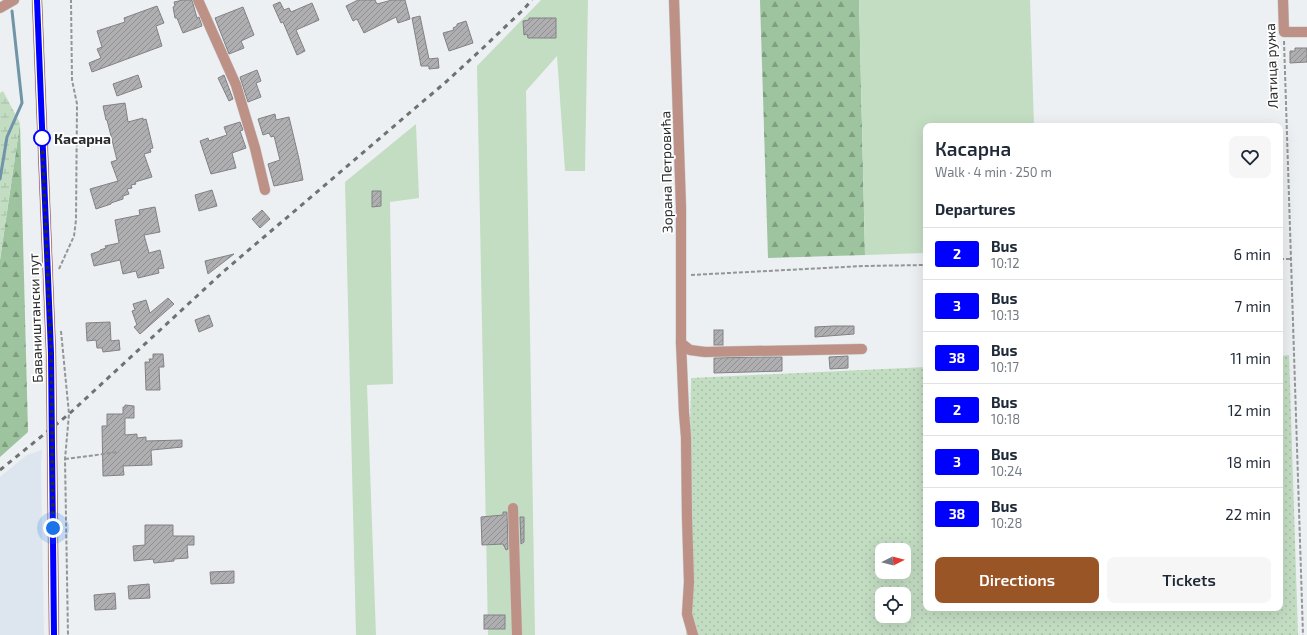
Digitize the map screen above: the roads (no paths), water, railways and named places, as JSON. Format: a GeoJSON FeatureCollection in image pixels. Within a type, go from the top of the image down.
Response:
{"type":"FeatureCollection","features":[{"type":"Feature","properties":{"kind":"main road","name":"Баваништански пут"},"geometry":{"type":"LineString","coordinates":[[37,0],[51,353],[54,635]]}},
{"type":"Feature","properties":{"kind":"street"},"geometry":{"type":"LineString","coordinates":[[0,8],[14,0]]}},
{"type":"Feature","properties":{"kind":"street"},"geometry":{"type":"LineString","coordinates":[[198,0],[236,85],[253,142],[265,190]]}},
{"type":"Feature","properties":{"kind":"street","name":"Зорана Петровића"},"geometry":{"type":"LineString","coordinates":[[674,0],[680,160],[682,275],[681,343],[686,436],[689,582],[687,614],[693,635]]}},
{"type":"Feature","properties":{"kind":"street","name":"Латица ружа"},"geometry":{"type":"LineString","coordinates":[[1283,0],[1284,32],[1307,32]]}},
{"type":"Feature","properties":{"kind":"street"},"geometry":{"type":"LineString","coordinates":[[681,343],[690,350],[705,352],[862,349]]}},
{"type":"Feature","properties":{"kind":"street"},"geometry":{"type":"LineString","coordinates":[[513,508],[517,635]]}},
{"type":"Feature","properties":{"kind":"waterway"},"geometry":{"type":"LineString","coordinates":[[0,179],[7,137],[22,103],[12,11]]}},
{"type":"Feature","properties":{"kind":"railway"},"geometry":{"type":"LineString","coordinates":[[0,470],[69,414],[223,272],[447,81],[532,0]]}},
{"type":"Feature","properties":{"kind":"place","name":"Касарна"},"geometry":{"type":"Point","coordinates":[42,138]}}]}
